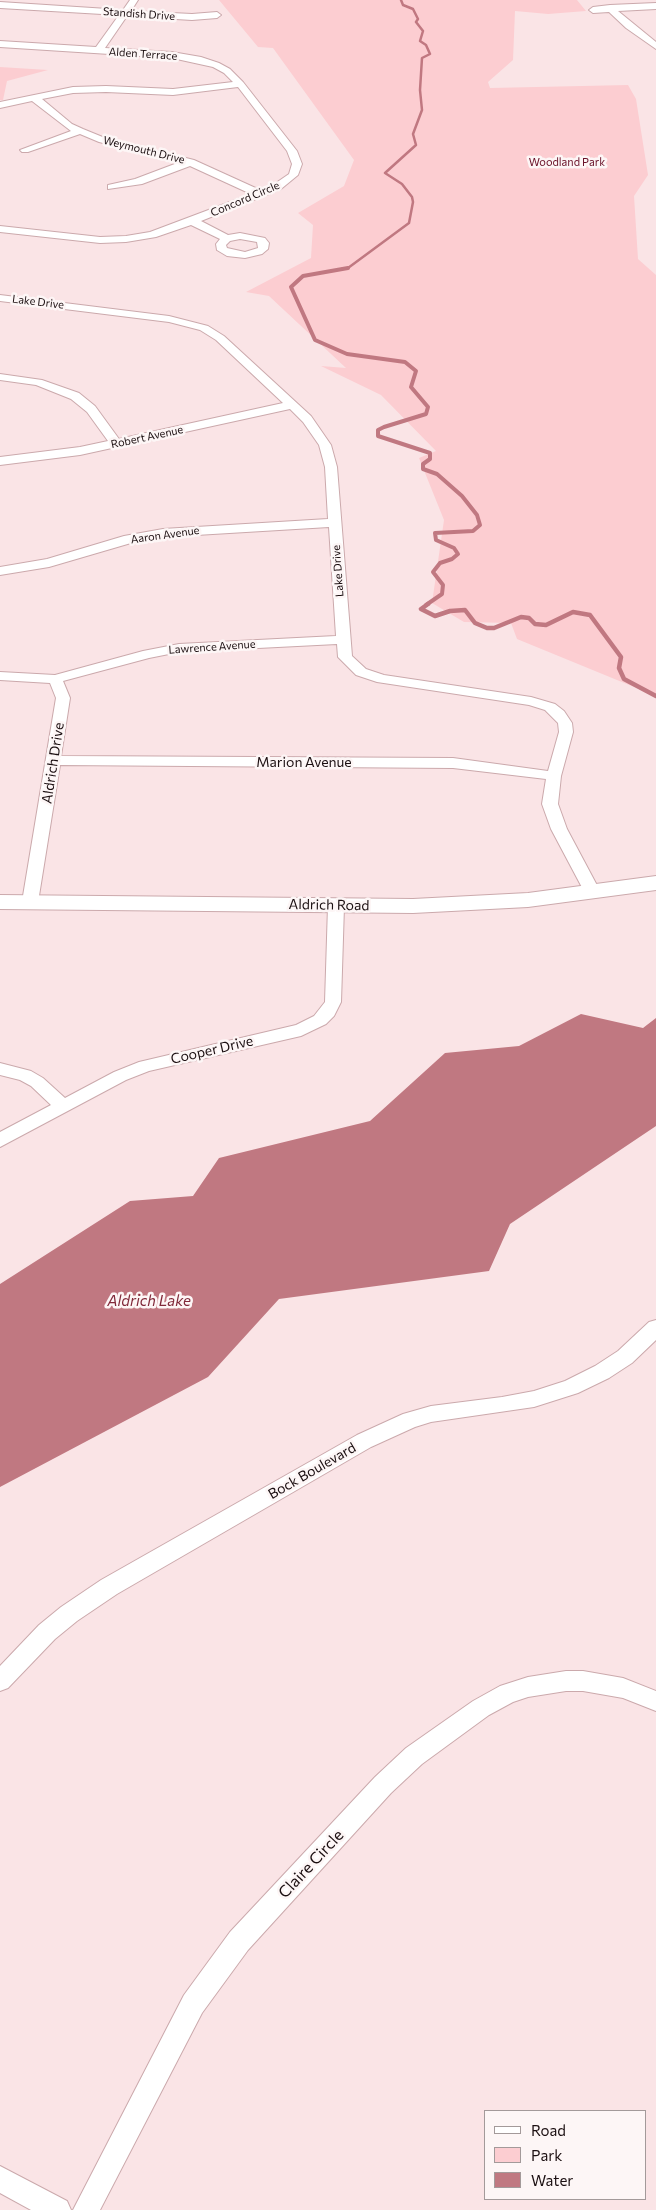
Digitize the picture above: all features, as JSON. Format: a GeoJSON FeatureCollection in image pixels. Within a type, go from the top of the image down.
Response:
{"type":"FeatureCollection","features":[{"type":"Feature","properties":{"kind":"main road","name":"Aldrich Road"},"geometry":{"type":"LineString","coordinates":[[0,902],[336,906],[471,904],[528,900],[655,885]]}},
{"type":"Feature","properties":{"kind":"street","name":"Alden Terrace"},"geometry":{"type":"LineString","coordinates":[[99,50],[134,0]]}},
{"type":"Feature","properties":{"kind":"street","name":"Standish Drive"},"geometry":{"type":"LineString","coordinates":[[0,5],[40,4],[125,13],[192,17],[217,15]]}},
{"type":"Feature","properties":{"kind":"street"},"geometry":{"type":"LineString","coordinates":[[593,10],[656,6]]}},
{"type":"Feature","properties":{"kind":"street"},"geometry":{"type":"LineString","coordinates":[[610,8],[628,26],[656,45]]}},
{"type":"Feature","properties":{"kind":"street"},"geometry":{"type":"LineString","coordinates":[[0,44],[99,50]]}},
{"type":"Feature","properties":{"kind":"street","name":"Alden Terrace"},"geometry":{"type":"LineString","coordinates":[[99,50],[201,60],[225,70],[240,84]]}},
{"type":"Feature","properties":{"kind":"street"},"geometry":{"type":"LineString","coordinates":[[0,104],[87,89],[173,92],[240,84]]}},
{"type":"Feature","properties":{"kind":"street","name":"Concord Circle"},"geometry":{"type":"LineString","coordinates":[[0,229],[79,239],[116,240],[152,235],[260,194],[289,179],[295,170],[296,160],[292,151],[240,84]]}},
{"type":"Feature","properties":{"kind":"street","name":"Weymouth Drive"},"geometry":{"type":"LineString","coordinates":[[33,97],[69,126],[80,131],[108,142],[190,162],[260,194]]}},
{"type":"Feature","properties":{"kind":"street"},"geometry":{"type":"LineString","coordinates":[[25,150],[80,131]]}},
{"type":"Feature","properties":{"kind":"street"},"geometry":{"type":"LineString","coordinates":[[112,187],[138,182],[190,162]]}},
{"type":"Feature","properties":{"kind":"street"},"geometry":{"type":"LineString","coordinates":[[192,221],[227,238]]}},
{"type":"Feature","properties":{"kind":"street","name":"Lake Drive"},"geometry":{"type":"LineString","coordinates":[[0,298],[169,319],[204,328],[220,338],[313,425],[325,445],[331,468],[345,657],[351,664],[368,675],[390,681],[531,701],[550,707],[562,717],[566,728],[550,796],[552,814],[592,891]]}},
{"type":"Feature","properties":{"kind":"street"},"geometry":{"type":"LineString","coordinates":[[0,377],[38,382],[75,396],[91,409],[116,444]]}},
{"type":"Feature","properties":{"kind":"street","name":"Robert Avenue"},"geometry":{"type":"LineString","coordinates":[[0,461],[47,456],[116,444],[293,405]]}},
{"type":"Feature","properties":{"kind":"street","name":"Aaron Avenue"},"geometry":{"type":"LineString","coordinates":[[0,571],[49,563],[128,540],[163,533],[334,523]]}},
{"type":"Feature","properties":{"kind":"street","name":"Lawrence Avenue"},"geometry":{"type":"LineString","coordinates":[[55,679],[148,654],[179,648],[343,640]]}},
{"type":"Feature","properties":{"kind":"street"},"geometry":{"type":"LineString","coordinates":[[0,676],[55,679]]}},
{"type":"Feature","properties":{"kind":"street","name":"Aldrich Drive"},"geometry":{"type":"LineString","coordinates":[[30,902],[63,698],[55,679]]}},
{"type":"Feature","properties":{"kind":"street","name":"Marion Avenue"},"geometry":{"type":"LineString","coordinates":[[54,760],[453,763],[554,776]]}},
{"type":"Feature","properties":{"kind":"street","name":"Cooper Drive"},"geometry":{"type":"LineString","coordinates":[[0,1140],[63,1106],[145,1066],[301,1030],[320,1020],[328,1012],[333,1002],[336,906]]}},
{"type":"Feature","properties":{"kind":"street"},"geometry":{"type":"LineString","coordinates":[[0,1069],[25,1075],[37,1082],[63,1106]]}},
{"type":"Feature","properties":{"kind":"street","name":"Bock Boulevard"},"geometry":{"type":"LineString","coordinates":[[0,1681],[47,1632],[69,1614],[109,1587],[364,1441],[394,1426],[417,1418],[534,1399],[571,1387],[602,1372],[624,1357],[656,1328]]}},
{"type":"Feature","properties":{"kind":"street","name":"Claire Circle"},"geometry":{"type":"LineString","coordinates":[[86,2210],[172,2042],[193,2004],[214,1973],[265,1913],[383,1785],[414,1756],[481,1708],[528,1686],[583,1681],[623,1688],[656,1701]]}},
{"type":"Feature","properties":{"kind":"street"},"geometry":{"type":"LineString","coordinates":[[0,2179],[58,2210]]}},
{"type":"Feature","properties":{"kind":"green space","name":"Woodland Park"},"geometry":{"type":"Polygon","coordinates":[[[219,0],[577,0],[586,11],[548,14],[515,11],[513,60],[488,82],[490,88],[628,85],[636,99],[648,175],[634,196],[638,259],[656,275],[656,696],[517,639],[511,623],[464,622],[432,603],[444,520],[419,458],[436,451],[381,395],[321,366],[346,368],[269,296],[246,292],[311,258],[313,225],[298,213],[344,186],[354,160],[273,48],[258,47],[219,0]]]}},
{"type":"Feature","properties":{"kind":"green space"},"geometry":{"type":"Polygon","coordinates":[[[0,67],[48,70],[7,81],[3,100],[0,100],[0,67]]]}},
{"type":"Feature","properties":{"kind":"water","name":"Aldrich Lake"},"geometry":{"type":"Polygon","coordinates":[[[581,1014],[643,1028],[656,1018],[656,1126],[510,1224],[489,1271],[279,1299],[208,1377],[0,1487],[0,1284],[130,1201],[193,1196],[219,1158],[370,1121],[445,1053],[519,1046],[581,1014]]]}},
{"type":"Feature","properties":{"kind":"waterway"},"geometry":{"type":"LineString","coordinates":[[348,268],[409,223],[413,202],[412,197],[402,184],[385,173],[416,145],[413,134],[422,110],[420,90],[422,58],[430,54],[426,45],[420,41],[423,31],[416,22],[418,19],[413,9],[403,5],[401,0]]}},
{"type":"Feature","properties":{"kind":"waterway"},"geometry":{"type":"LineString","coordinates":[[342,269],[348,268]]}},
{"type":"Feature","properties":{"kind":"waterway"},"geometry":{"type":"LineString","coordinates":[[348,268],[303,276],[291,287],[315,340],[347,354],[405,362],[416,371],[411,387],[428,407],[426,414],[384,427],[378,430],[378,436],[430,453],[430,459],[423,464],[423,469],[437,474],[462,496],[477,515],[480,525],[473,531],[435,533],[436,540],[454,548],[458,554],[452,559],[440,563],[433,572],[443,585],[442,594],[426,605]]}},
{"type":"Feature","properties":{"kind":"waterway"},"geometry":{"type":"LineString","coordinates":[[428,604],[421,609],[435,616],[450,611],[465,610],[475,623],[487,628],[494,628],[521,617],[529,618],[535,624],[546,625],[573,612],[590,615],[621,657],[619,668],[624,679],[656,696]]}}]}
